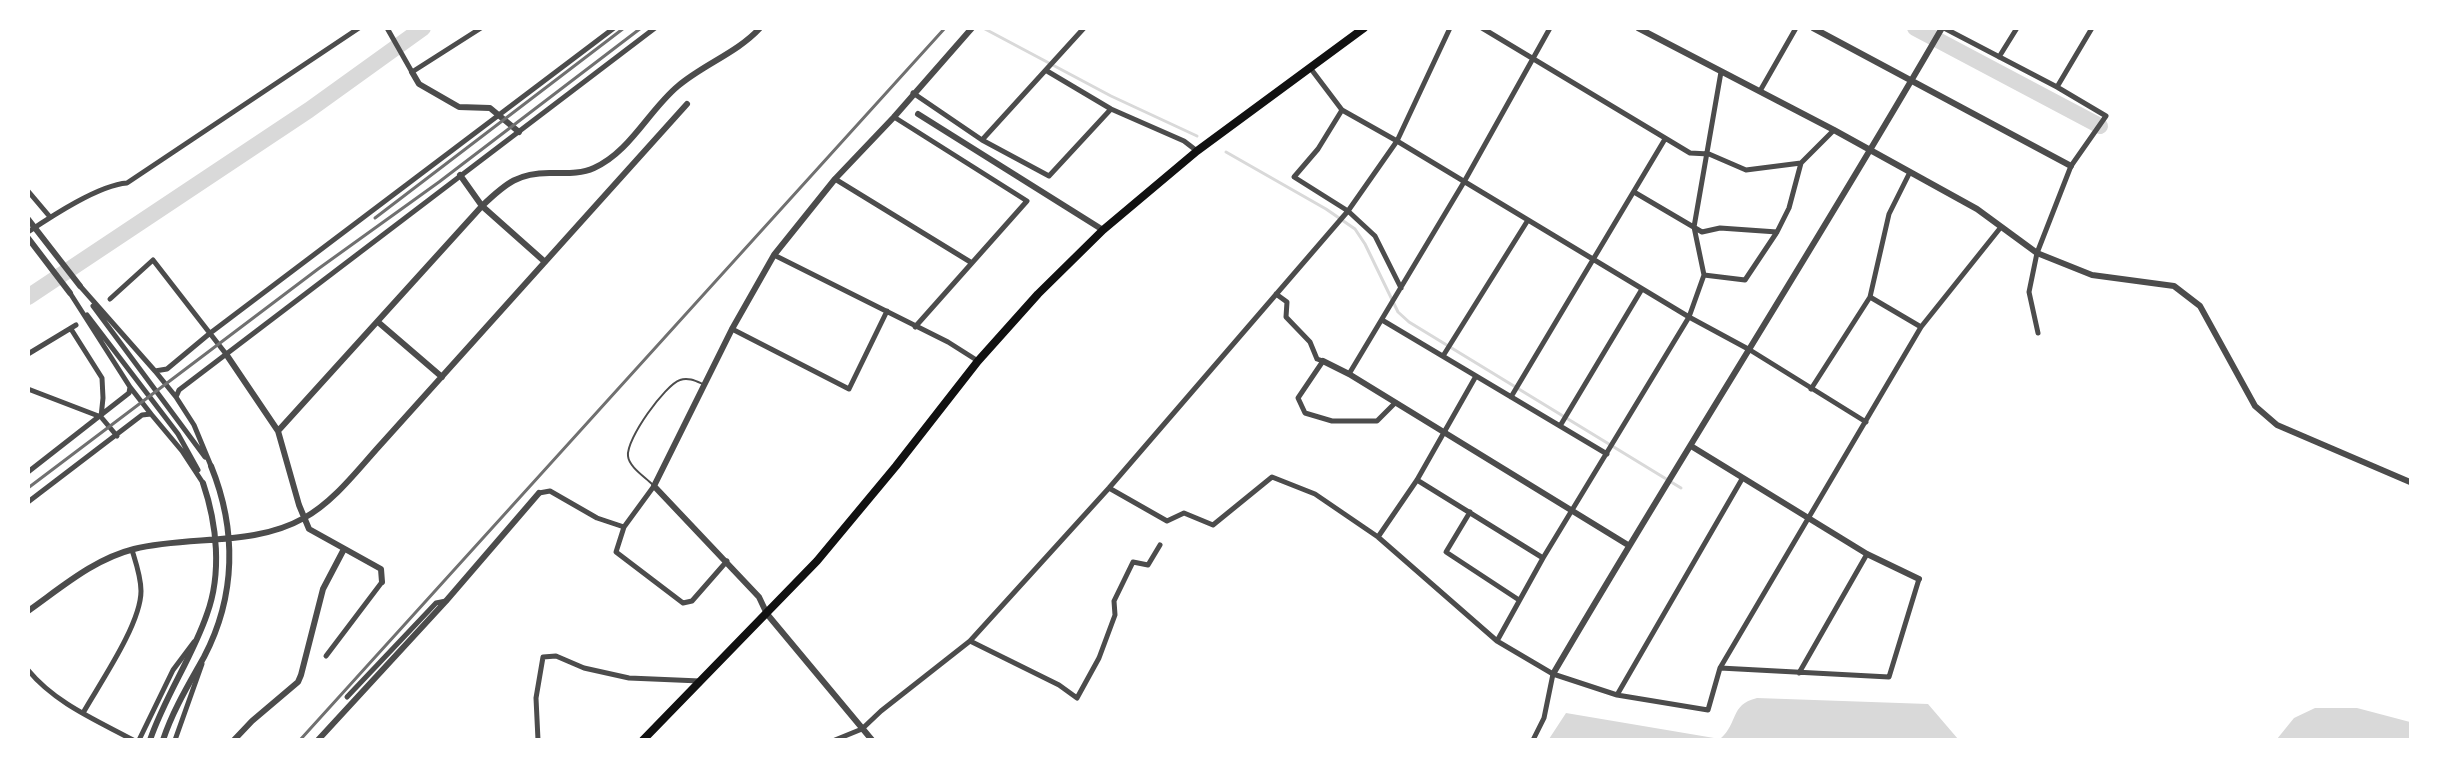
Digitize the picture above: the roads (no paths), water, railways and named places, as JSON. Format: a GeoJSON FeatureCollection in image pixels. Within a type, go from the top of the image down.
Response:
{"type":"FeatureCollection","features":[{"type":"Feature","properties":{"kind":"highway"},"geometry":{"type":"LineString","coordinates":[[643,740],[767,614],[831,545],[978,361],[1038,294],[1103,230],[1197,151],[1364,28]]}},
{"type":"Feature","properties":{"kind":"street"},"geometry":{"type":"LineString","coordinates":[[28,232],[50,217],[115,184],[127,183],[359,28]]}},
{"type":"Feature","properties":{"kind":"street"},"geometry":{"type":"LineString","coordinates":[[387,28],[419,84],[459,107],[490,108],[519,132]]}},
{"type":"Feature","properties":{"kind":"street"},"geometry":{"type":"LineString","coordinates":[[412,72],[481,28]]}},
{"type":"Feature","properties":{"kind":"street"},"geometry":{"type":"LineString","coordinates":[[155,371],[167,369],[209,334],[615,28]]}},
{"type":"Feature","properties":{"kind":"street"},"geometry":{"type":"LineString","coordinates":[[176,397],[179,390],[655,28]]}},
{"type":"Feature","properties":{"kind":"street"},"geometry":{"type":"LineString","coordinates":[[278,431],[504,184],[523,175],[545,172],[572,173],[593,169],[616,153],[676,87],[704,66],[747,42],[760,28]]}},
{"type":"Feature","properties":{"kind":"street"},"geometry":{"type":"LineString","coordinates":[[727,561],[692,601],[683,603],[616,552],[624,527],[654,486],[732,329],[774,255],[835,178],[894,117],[972,28]]}},
{"type":"Feature","properties":{"kind":"street"},"geometry":{"type":"LineString","coordinates":[[982,140],[1084,28]]}},
{"type":"Feature","properties":{"kind":"street"},"geometry":{"type":"LineString","coordinates":[[835,740],[862,729],[881,711],[970,641],[1109,488],[1348,211],[1397,141],[1450,28]]}},
{"type":"Feature","properties":{"kind":"street"},"geometry":{"type":"LineString","coordinates":[[1482,28],[1690,153],[1709,154],[1746,170],[1801,163]]}},
{"type":"Feature","properties":{"kind":"street"},"geometry":{"type":"LineString","coordinates":[[1349,374],[1464,182],[1550,28]]}},
{"type":"Feature","properties":{"kind":"street"},"geometry":{"type":"LineString","coordinates":[[1638,28],[1834,129],[1977,209],[2037,253],[2092,275],[2174,286],[2200,306],[2255,406],[2277,425],[2410,482]]}},
{"type":"Feature","properties":{"kind":"street"},"geometry":{"type":"LineString","coordinates":[[1760,92],[1796,28]]}},
{"type":"Feature","properties":{"kind":"street"},"geometry":{"type":"LineString","coordinates":[[1813,28],[2071,166]]}},
{"type":"Feature","properties":{"kind":"street"},"geometry":{"type":"LineString","coordinates":[[1999,57],[2017,28]]}},
{"type":"Feature","properties":{"kind":"street"},"geometry":{"type":"LineString","coordinates":[[2057,87],[2092,28]]}},
{"type":"Feature","properties":{"kind":"street"},"geometry":{"type":"LineString","coordinates":[[1533,740],[1544,718],[1553,674],[1628,545],[1750,350],[1941,30],[2057,87],[2106,116],[2071,166],[2037,253],[2029,292],[2038,333]]}},
{"type":"Feature","properties":{"kind":"street"},"geometry":{"type":"LineString","coordinates":[[1048,69],[1111,109],[1184,141],[1197,151]]}},
{"type":"Feature","properties":{"kind":"street"},"geometry":{"type":"LineString","coordinates":[[1311,69],[1342,110],[1689,317],[1750,350],[1866,422]]}},
{"type":"Feature","properties":{"kind":"street"},"geometry":{"type":"LineString","coordinates":[[1497,641],[1543,558],[1689,317],[1704,275],[1694,227],[1709,154],[1721,72]]}},
{"type":"Feature","properties":{"kind":"street"},"geometry":{"type":"LineString","coordinates":[[914,93],[982,140],[1049,176],[1111,109]]}},
{"type":"Feature","properties":{"kind":"street"},"geometry":{"type":"LineString","coordinates":[[28,611],[81,573],[115,555],[168,543],[230,538],[279,530],[304,519],[322,506],[341,488],[687,104]]}},
{"type":"Feature","properties":{"kind":"street"},"geometry":{"type":"LineString","coordinates":[[1342,110],[1318,149],[1294,177],[1348,211],[1375,236],[1401,288]]}},
{"type":"Feature","properties":{"kind":"street"},"geometry":{"type":"LineString","coordinates":[[918,114],[1103,230]]}},
{"type":"Feature","properties":{"kind":"street"},"geometry":{"type":"LineString","coordinates":[[894,117],[1027,201],[915,327]]}},
{"type":"Feature","properties":{"kind":"street"},"geometry":{"type":"LineString","coordinates":[[1704,275],[1745,280],[1777,232],[1789,208],[1801,163],[1834,129]]}},
{"type":"Feature","properties":{"kind":"street"},"geometry":{"type":"LineString","coordinates":[[1511,397],[1665,139]]}},
{"type":"Feature","properties":{"kind":"street"},"geometry":{"type":"LineString","coordinates":[[1811,389],[1870,297],[1889,214],[1910,172]]}},
{"type":"Feature","properties":{"kind":"street"},"geometry":{"type":"LineString","coordinates":[[460,176],[482,206],[545,262]]}},
{"type":"Feature","properties":{"kind":"street"},"geometry":{"type":"LineString","coordinates":[[835,178],[972,263]]}},
{"type":"Feature","properties":{"kind":"street"},"geometry":{"type":"LineString","coordinates":[[28,191],[50,217]]}},
{"type":"Feature","properties":{"kind":"street"},"geometry":{"type":"LineString","coordinates":[[1634,192],[1702,232],[1720,228],[1777,232]]}},
{"type":"Feature","properties":{"kind":"street"},"geometry":{"type":"LineString","coordinates":[[30,220],[181,422],[211,466]]}},
{"type":"Feature","properties":{"kind":"street"},"geometry":{"type":"LineString","coordinates":[[1443,356],[1528,220]]}},
{"type":"Feature","properties":{"kind":"street"},"geometry":{"type":"LineString","coordinates":[[1109,488],[1167,521],[1184,513],[1213,525],[1272,477],[1315,494],[1378,537],[1497,641],[1553,674],[1617,695],[1708,710],[1720,668],[1921,327],[2001,227]]}},
{"type":"Feature","properties":{"kind":"street"},"geometry":{"type":"LineString","coordinates":[[28,238],[178,434],[191,454],[211,510],[215,539],[213,590],[207,615],[161,711],[150,740]]}},
{"type":"Feature","properties":{"kind":"street"},"geometry":{"type":"LineString","coordinates":[[774,255],[948,342],[978,361]]}},
{"type":"Feature","properties":{"kind":"street"},"geometry":{"type":"LineString","coordinates":[[110,299],[153,260],[226,354],[278,431],[309,529],[381,569],[382,582],[326,656]]}},
{"type":"Feature","properties":{"kind":"street"},"geometry":{"type":"LineString","coordinates":[[80,286],[155,371],[176,397],[194,425],[221,494],[230,538],[226,597],[218,627],[176,708],[163,740]]}},
{"type":"Feature","properties":{"kind":"street"},"geometry":{"type":"LineString","coordinates":[[1560,426],[1642,289]]}},
{"type":"Feature","properties":{"kind":"street"},"geometry":{"type":"LineString","coordinates":[[70,293],[130,387],[182,451],[203,483]]}},
{"type":"Feature","properties":{"kind":"street"},"geometry":{"type":"LineString","coordinates":[[1276,294],[1287,302],[1286,317],[1311,342],[1317,359],[1349,374],[1628,545]]}},
{"type":"Feature","properties":{"kind":"street"},"geometry":{"type":"LineString","coordinates":[[1870,297],[1921,327]]}},
{"type":"Feature","properties":{"kind":"street"},"geometry":{"type":"LineString","coordinates":[[732,329],[849,389],[887,311]]}},
{"type":"Feature","properties":{"kind":"street"},"geometry":{"type":"LineString","coordinates":[[1382,320],[1607,454]]}},
{"type":"Feature","properties":{"kind":"street"},"geometry":{"type":"LineString","coordinates":[[378,322],[442,376]]}},
{"type":"Feature","properties":{"kind":"street"},"geometry":{"type":"LineString","coordinates":[[28,354],[73,327],[102,378],[104,398],[101,417]]}},
{"type":"Feature","properties":{"kind":"street"},"geometry":{"type":"LineString","coordinates":[[1323,362],[1298,398],[1305,413],[1332,421],[1377,421],[1395,403]]}},
{"type":"Feature","properties":{"kind":"street"},"geometry":{"type":"LineString","coordinates":[[1378,537],[1417,480],[1476,376]]}},
{"type":"Feature","properties":{"kind":"street"},"geometry":{"type":"LineString","coordinates":[[28,472],[121,402],[129,393],[130,387]]}},
{"type":"Feature","properties":{"kind":"street"},"geometry":{"type":"LineString","coordinates":[[28,389],[101,417],[117,436]]}},
{"type":"Feature","properties":{"kind":"street"},"geometry":{"type":"LineString","coordinates":[[28,502],[142,415],[151,414]]}},
{"type":"Feature","properties":{"kind":"street"},"geometry":{"type":"LineString","coordinates":[[1691,446],[1867,554],[1919,579],[1889,677],[1720,668]]}},
{"type":"Feature","properties":{"kind":"street"},"geometry":{"type":"LineString","coordinates":[[1617,695],[1742,479]]}},
{"type":"Feature","properties":{"kind":"street"},"geometry":{"type":"LineString","coordinates":[[1417,480],[1543,558]]}},
{"type":"Feature","properties":{"kind":"street"},"geometry":{"type":"LineString","coordinates":[[654,486],[759,597],[767,614],[872,740]]}},
{"type":"Feature","properties":{"kind":"street"},"geometry":{"type":"LineString","coordinates":[[318,740],[446,601],[539,493],[550,491],[597,518],[624,527]]}},
{"type":"Feature","properties":{"kind":"street"},"geometry":{"type":"LineString","coordinates":[[1470,512],[1446,552],[1519,600]]}},
{"type":"Feature","properties":{"kind":"street"},"geometry":{"type":"LineString","coordinates":[[970,641],[1059,685],[1077,698],[1099,658],[1115,615],[1114,601],[1133,562],[1148,565],[1160,545]]}},
{"type":"Feature","properties":{"kind":"street"},"geometry":{"type":"LineString","coordinates":[[234,740],[252,721],[298,682],[302,675],[323,589],[344,549]]}},
{"type":"Feature","properties":{"kind":"street"},"geometry":{"type":"LineString","coordinates":[[83,713],[136,616],[141,593],[132,550]]}},
{"type":"Feature","properties":{"kind":"street"},"geometry":{"type":"LineString","coordinates":[[1798,673],[1867,554]]}},
{"type":"Feature","properties":{"kind":"street"},"geometry":{"type":"LineString","coordinates":[[347,697],[436,603],[446,601]]}},
{"type":"Feature","properties":{"kind":"street"},"geometry":{"type":"LineString","coordinates":[[140,740],[174,670],[197,639]]}},
{"type":"Feature","properties":{"kind":"street"},"geometry":{"type":"LineString","coordinates":[[538,740],[536,698],[543,657],[556,656],[584,668],[629,678],[700,681]]}},
{"type":"Feature","properties":{"kind":"street"},"geometry":{"type":"LineString","coordinates":[[175,740],[204,657]]}},
{"type":"Feature","properties":{"kind":"street"},"geometry":{"type":"LineString","coordinates":[[28,670],[45,688],[83,713],[133,740]]}},
{"type":"Feature","properties":{"kind":"lane"},"geometry":{"type":"LineString","coordinates":[[654,486],[632,465],[628,457],[628,450],[647,413],[677,382],[690,379],[704,385]]}},
{"type":"Feature","properties":{"kind":"waterway"},"geometry":{"type":"LineString","coordinates":[[28,297],[309,110],[423,28]]}},
{"type":"Feature","properties":{"kind":"waterway"},"geometry":{"type":"LineString","coordinates":[[1915,28],[2100,126]]}},
{"type":"Feature","properties":{"kind":"waterway"},"geometry":{"type":"LineString","coordinates":[[985,29],[1111,96],[1197,136]]}},
{"type":"Feature","properties":{"kind":"waterway"},"geometry":{"type":"LineString","coordinates":[[1226,152],[1326,209],[1355,229],[1365,244],[1398,312],[1409,322],[1681,488]]}},
{"type":"Feature","properties":{"kind":"railway"},"geometry":{"type":"LineString","coordinates":[[375,218],[624,28]]}},
{"type":"Feature","properties":{"kind":"railway"},"geometry":{"type":"LineString","coordinates":[[28,488],[318,269],[439,182],[641,28]]}},
{"type":"Feature","properties":{"kind":"railway"},"geometry":{"type":"LineString","coordinates":[[300,740],[945,28]]}}]}
